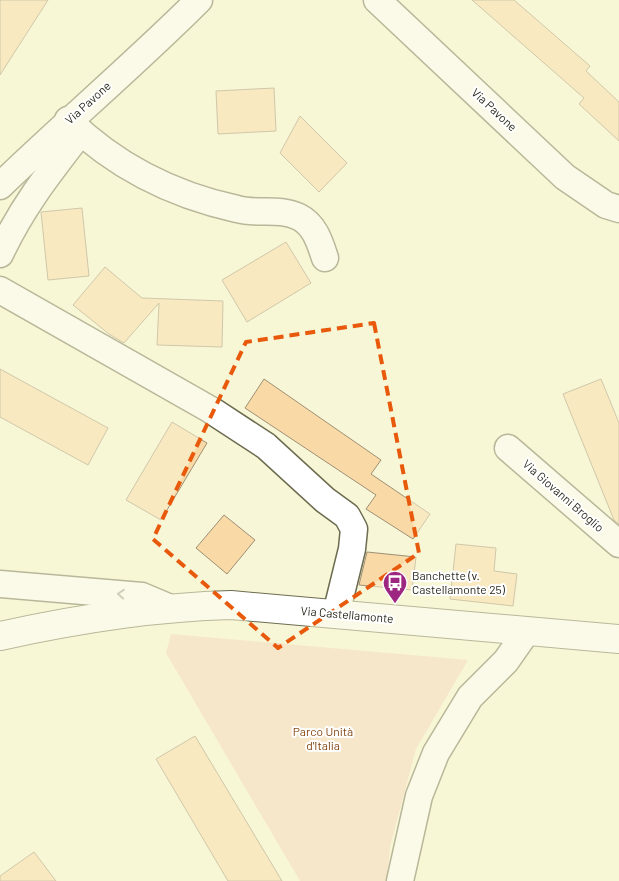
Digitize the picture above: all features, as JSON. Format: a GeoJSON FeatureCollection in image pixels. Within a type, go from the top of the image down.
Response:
{"type":"FeatureCollection","features":[{"type":"Feature","properties":{"kind":"main road","name":"Via Castellamonte"},"geometry":{"type":"LineString","coordinates":[[0,636],[56,623],[168,607],[231,605],[619,639]]}},
{"type":"Feature","properties":{"kind":"street","name":"Via Pavone"},"geometry":{"type":"LineString","coordinates":[[0,186],[74,126],[199,0]]}},
{"type":"Feature","properties":{"kind":"street","name":"Via Pavone"},"geometry":{"type":"LineString","coordinates":[[377,0],[565,178],[606,205],[619,209]]}},
{"type":"Feature","properties":{"kind":"street"},"geometry":{"type":"LineString","coordinates":[[0,254],[15,221],[42,182],[74,126],[93,145],[154,181],[181,194],[237,210],[260,212],[281,210],[301,218],[312,228],[325,258]]}},
{"type":"Feature","properties":{"kind":"street"},"geometry":{"type":"LineString","coordinates":[[0,290],[210,410],[266,446],[319,495],[347,516],[354,529],[353,542],[336,614]]}},
{"type":"Feature","properties":{"kind":"street","name":"Via Giovanni Broglio"},"geometry":{"type":"LineString","coordinates":[[508,448],[619,544]]}},
{"type":"Feature","properties":{"kind":"street","name":"Via Castellamonte"},"geometry":{"type":"LineString","coordinates":[[0,584],[142,596],[168,607]]}},
{"type":"Feature","properties":{"kind":"street"},"geometry":{"type":"LineString","coordinates":[[400,881],[419,796],[436,752],[470,697],[506,661],[526,631]]}},
{"type":"Feature","properties":{"kind":"highlighted area"},"geometry":{"type":"Polygon","coordinates":[[[374,323],[419,553],[278,648],[153,539],[246,342],[374,323]]]}},
{"type":"Feature","properties":{"kind":"green space","name":"Parco Unità d'Italia"},"geometry":{"type":"Polygon","coordinates":[[[171,634],[468,660],[416,749],[390,847],[387,881],[300,881],[166,653],[171,634]]]}},
{"type":"Feature","properties":{"kind":"building"},"geometry":{"type":"Polygon","coordinates":[[[0,0],[48,0],[0,75],[0,0]]]}},
{"type":"Feature","properties":{"kind":"building"},"geometry":{"type":"Polygon","coordinates":[[[472,0],[514,0],[590,66],[586,71],[619,102],[619,141],[579,104],[584,98],[472,0]]]}},
{"type":"Feature","properties":{"kind":"building"},"geometry":{"type":"Polygon","coordinates":[[[274,88],[276,131],[218,134],[216,91],[274,88]]]}},
{"type":"Feature","properties":{"kind":"building"},"geometry":{"type":"Polygon","coordinates":[[[300,116],[347,163],[319,192],[280,153],[300,116]]]}},
{"type":"Feature","properties":{"kind":"building"},"geometry":{"type":"Polygon","coordinates":[[[82,208],[89,276],[48,280],[41,212],[82,208]]]}},
{"type":"Feature","properties":{"kind":"building"},"geometry":{"type":"Polygon","coordinates":[[[286,242],[311,283],[247,322],[222,280],[286,242]]]}},
{"type":"Feature","properties":{"kind":"building"},"geometry":{"type":"Polygon","coordinates":[[[105,267],[142,298],[223,301],[222,347],[157,345],[159,303],[124,343],[109,334],[73,305],[105,267]]]}},
{"type":"Feature","properties":{"kind":"building"},"geometry":{"type":"Polygon","coordinates":[[[0,369],[108,428],[88,465],[0,417],[0,369]]]}},
{"type":"Feature","properties":{"kind":"building"},"geometry":{"type":"Polygon","coordinates":[[[264,379],[381,460],[371,474],[430,514],[413,539],[366,509],[376,495],[245,408],[264,379]]]}},
{"type":"Feature","properties":{"kind":"building"},"geometry":{"type":"Polygon","coordinates":[[[601,379],[619,423],[619,524],[614,520],[563,394],[601,379]]]}},
{"type":"Feature","properties":{"kind":"building"},"geometry":{"type":"Polygon","coordinates":[[[172,422],[207,443],[161,520],[126,500],[172,422]]]}},
{"type":"Feature","properties":{"kind":"building"},"geometry":{"type":"Polygon","coordinates":[[[224,515],[255,540],[227,574],[196,548],[224,515]]]}},
{"type":"Feature","properties":{"kind":"building"},"geometry":{"type":"Polygon","coordinates":[[[456,544],[496,548],[494,571],[517,574],[513,606],[450,599],[456,544]]]}},
{"type":"Feature","properties":{"kind":"building"},"geometry":{"type":"Polygon","coordinates":[[[367,552],[416,557],[412,590],[359,585],[367,552]]]}},
{"type":"Feature","properties":{"kind":"building"},"geometry":{"type":"Polygon","coordinates":[[[195,736],[282,881],[228,881],[156,759],[195,736]]]}},
{"type":"Feature","properties":{"kind":"building"},"geometry":{"type":"Polygon","coordinates":[[[34,852],[56,881],[0,881],[0,876],[34,852]]]}},
{"type":"Feature","properties":{"kind":"place","name":"Banchette (v. Castellamonte 25)"},"geometry":{"type":"Point","coordinates":[395,604]}}]}
